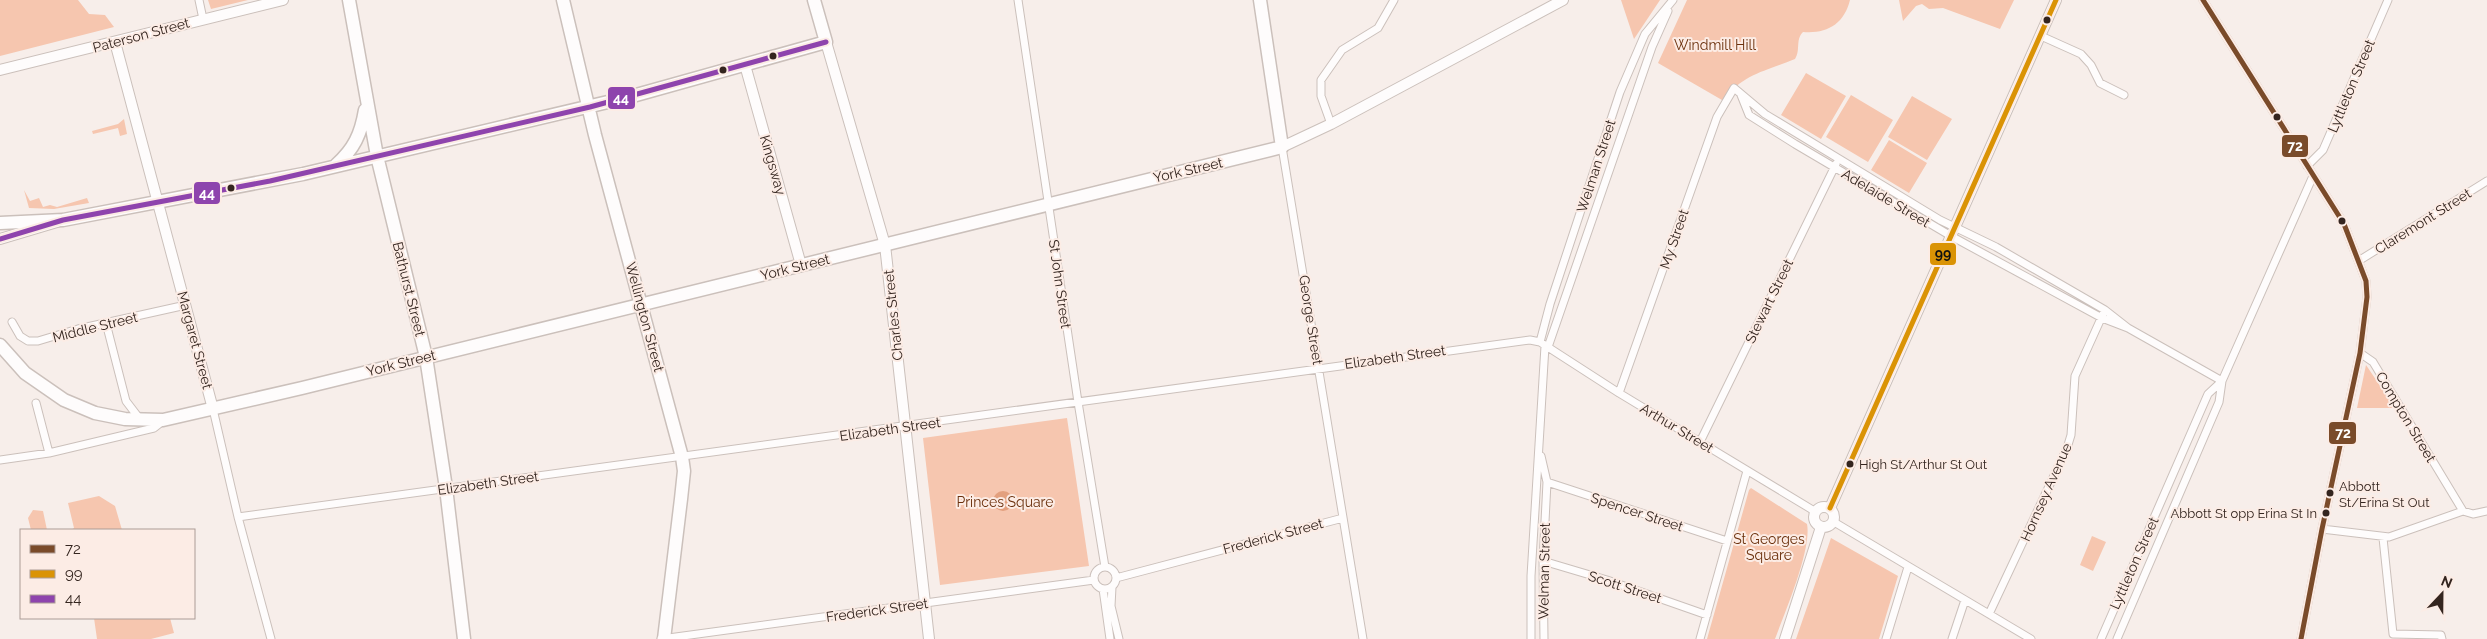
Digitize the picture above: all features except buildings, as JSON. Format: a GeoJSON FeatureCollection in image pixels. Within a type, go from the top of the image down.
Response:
{"type":"FeatureCollection","features":[{"type":"Feature","properties":{"kind":"highway","name":"Bathurst Street"},"geometry":{"type":"LineString","coordinates":[[349,0],[377,156],[426,357],[446,488],[464,639]]}},
{"type":"Feature","properties":{"kind":"highway","name":"Wellington Street"},"geometry":{"type":"LineString","coordinates":[[563,0],[590,107],[595,135],[682,457],[682,490],[663,639]]}},
{"type":"Feature","properties":{"kind":"highway","name":"Charles Street"},"geometry":{"type":"LineString","coordinates":[[814,0],[826,42]]}},
{"type":"Feature","properties":{"kind":"highway","name":"George Street"},"geometry":{"type":"LineString","coordinates":[[1260,0],[1282,147]]}},
{"type":"Feature","properties":{"kind":"highway"},"geometry":{"type":"LineString","coordinates":[[0,223],[63,220],[334,167],[590,107],[826,42]]}},
{"type":"Feature","properties":{"kind":"highway"},"geometry":{"type":"LineString","coordinates":[[334,167],[347,155],[358,139],[367,99]]}},
{"type":"Feature","properties":{"kind":"highway","name":"York Street"},"geometry":{"type":"LineString","coordinates":[[163,420],[1282,147]]}},
{"type":"Feature","properties":{"kind":"highway"},"geometry":{"type":"LineString","coordinates":[[0,345],[37,382],[64,400],[110,417],[142,421],[163,420]]}},
{"type":"Feature","properties":{"kind":"street"},"geometry":{"type":"LineString","coordinates":[[199,0],[203,19]]}},
{"type":"Feature","properties":{"kind":"street","name":"Paterson Street"},"geometry":{"type":"LineString","coordinates":[[0,70],[283,0]]}},
{"type":"Feature","properties":{"kind":"street","name":"St John Street"},"geometry":{"type":"LineString","coordinates":[[1018,0],[1078,402],[1105,567]]}},
{"type":"Feature","properties":{"kind":"street"},"geometry":{"type":"LineString","coordinates":[[1331,124],[1321,96],[1322,80],[1342,50],[1378,28],[1394,0]]}},
{"type":"Feature","properties":{"kind":"street","name":"York Street"},"geometry":{"type":"LineString","coordinates":[[1282,147],[1331,124],[1563,0]]}},
{"type":"Feature","properties":{"kind":"street","name":"Welman Street"},"geometry":{"type":"LineString","coordinates":[[1545,345],[1652,47],[1674,0]]}},
{"type":"Feature","properties":{"kind":"street","name":"Welman Street"},"geometry":{"type":"LineString","coordinates":[[1531,639],[1531,576],[1536,482],[1541,443],[1545,345],[1550,304],[1620,92],[1645,34],[1674,0]]}},
{"type":"Feature","properties":{"kind":"street"},"geometry":{"type":"LineString","coordinates":[[1830,508],[2056,0]]}},
{"type":"Feature","properties":{"kind":"street"},"geometry":{"type":"LineString","coordinates":[[2203,0],[2344,224],[2360,260],[2366,281],[2367,297],[2360,354],[2322,529],[2301,639]]}},
{"type":"Feature","properties":{"kind":"street","name":"Lyttleton Street"},"geometry":{"type":"LineString","coordinates":[[2307,166],[2323,150],[2388,0]]}},
{"type":"Feature","properties":{"kind":"street"},"geometry":{"type":"LineString","coordinates":[[2041,36],[2081,54],[2091,64],[2100,82],[2124,96]]}},
{"type":"Feature","properties":{"kind":"street","name":"Margaret Street"},"geometry":{"type":"LineString","coordinates":[[115,42],[159,201],[213,409],[238,517],[271,639]]}},
{"type":"Feature","properties":{"kind":"street","name":"Charles Street"},"geometry":{"type":"LineString","coordinates":[[826,42],[885,244],[929,639]]}},
{"type":"Feature","properties":{"kind":"street","name":"Kingsway"},"geometry":{"type":"LineString","coordinates":[[745,65],[801,265]]}},
{"type":"Feature","properties":{"kind":"street","name":"Adelaide Street"},"geometry":{"type":"LineString","coordinates":[[1737,91],[1764,114],[1940,220],[1953,232],[1990,256],[2102,318],[2128,328],[2222,381]]}},
{"type":"Feature","properties":{"kind":"street","name":"Adelaide Street"},"geometry":{"type":"LineString","coordinates":[[1737,91],[1747,113],[1772,131],[1938,229],[1953,232],[1996,247],[2105,310],[2128,328]]}},
{"type":"Feature","properties":{"kind":"street","name":"My Street"},"geometry":{"type":"LineString","coordinates":[[1619,393],[1717,117],[1737,91]]}},
{"type":"Feature","properties":{"kind":"street"},"geometry":{"type":"LineString","coordinates":[[1760,123],[1764,114]]}},
{"type":"Feature","properties":{"kind":"street"},"geometry":{"type":"LineString","coordinates":[[1772,131],[1778,122]]}},
{"type":"Feature","properties":{"kind":"street"},"geometry":{"type":"LineString","coordinates":[[1795,144],[1800,135]]}},
{"type":"Feature","properties":{"kind":"street","name":"George Street"},"geometry":{"type":"LineString","coordinates":[[1282,147],[1363,639]]}},
{"type":"Feature","properties":{"kind":"street","name":"Stewart Street"},"geometry":{"type":"LineString","coordinates":[[1700,442],[1839,159]]}},
{"type":"Feature","properties":{"kind":"street","name":"Lyttleton Street"},"geometry":{"type":"LineString","coordinates":[[2117,639],[2219,402],[2222,381],[2313,176]]}},
{"type":"Feature","properties":{"kind":"street","name":"Claremont Street"},"geometry":{"type":"LineString","coordinates":[[2360,260],[2487,181]]}},
{"type":"Feature","properties":{"kind":"street"},"geometry":{"type":"LineString","coordinates":[[1898,206],[1903,198]]}},
{"type":"Feature","properties":{"kind":"street"},"geometry":{"type":"LineString","coordinates":[[0,239],[63,220]]}},
{"type":"Feature","properties":{"kind":"street"},"geometry":{"type":"LineString","coordinates":[[1938,229],[1940,220]]}},
{"type":"Feature","properties":{"kind":"street"},"geometry":{"type":"LineString","coordinates":[[1990,256],[1996,247]]}},
{"type":"Feature","properties":{"kind":"street"},"geometry":{"type":"LineString","coordinates":[[2026,276],[2031,267]]}},
{"type":"Feature","properties":{"kind":"street"},"geometry":{"type":"LineString","coordinates":[[2054,292],[2058,283]]}},
{"type":"Feature","properties":{"kind":"street"},"geometry":{"type":"LineString","coordinates":[[2077,304],[2082,296]]}},
{"type":"Feature","properties":{"kind":"street","name":"Middle Street"},"geometry":{"type":"LineString","coordinates":[[12,322],[20,336],[28,340],[38,341],[78,329],[186,306]]}},
{"type":"Feature","properties":{"kind":"street","name":"Hornsey Avenue"},"geometry":{"type":"LineString","coordinates":[[1988,614],[2067,448],[2071,435],[2075,376],[2105,310]]}},
{"type":"Feature","properties":{"kind":"street"},"geometry":{"type":"LineString","coordinates":[[106,323],[126,401],[142,421]]}},
{"type":"Feature","properties":{"kind":"street"},"geometry":{"type":"LineString","coordinates":[[0,340],[14,361]]}},
{"type":"Feature","properties":{"kind":"street","name":"Elizabeth Street"},"geometry":{"type":"LineString","coordinates":[[238,517],[904,427],[1499,342],[1530,340],[1545,345]]}},
{"type":"Feature","properties":{"kind":"street","name":"Arthur Street"},"geometry":{"type":"LineString","coordinates":[[1545,345],[1619,393],[1816,512]]}},
{"type":"Feature","properties":{"kind":"street","name":"Compton Street"},"geometry":{"type":"LineString","coordinates":[[2360,354],[2373,362],[2463,511]]}},
{"type":"Feature","properties":{"kind":"street","name":"Lyttleton Street"},"geometry":{"type":"LineString","coordinates":[[2101,639],[2208,394],[2222,381]]}},
{"type":"Feature","properties":{"kind":"street"},"geometry":{"type":"LineString","coordinates":[[36,403],[49,453]]}},
{"type":"Feature","properties":{"kind":"street","name":"York Street"},"geometry":{"type":"LineString","coordinates":[[0,460],[49,453],[154,428],[163,420]]}},
{"type":"Feature","properties":{"kind":"street","name":"Welman Street"},"geometry":{"type":"LineString","coordinates":[[1541,443],[1547,482],[1543,561],[1544,639]]}},
{"type":"Feature","properties":{"kind":"street"},"geometry":{"type":"LineString","coordinates":[[1700,639],[1747,471]]}},
{"type":"Feature","properties":{"kind":"street","name":"Spencer Street"},"geometry":{"type":"LineString","coordinates":[[1547,482],[1727,541]]}},
{"type":"Feature","properties":{"kind":"street"},"geometry":{"type":"LineString","coordinates":[[1821,527],[1815,520],[1816,512],[1820,508],[1830,508]]}},
{"type":"Feature","properties":{"kind":"street"},"geometry":{"type":"LineString","coordinates":[[1821,527],[1830,526],[1834,522],[1834,513],[1830,508]]}},
{"type":"Feature","properties":{"kind":"street"},"geometry":{"type":"LineString","coordinates":[[2322,529],[2383,538],[2463,511],[2472,514],[2487,511]]}},
{"type":"Feature","properties":{"kind":"street","name":"Frederick Street"},"geometry":{"type":"LineString","coordinates":[[1116,578],[1343,518]]}},
{"type":"Feature","properties":{"kind":"street"},"geometry":{"type":"LineString","coordinates":[[1834,522],[2031,639]]}},
{"type":"Feature","properties":{"kind":"street"},"geometry":{"type":"LineString","coordinates":[[1785,639],[1821,527]]}},
{"type":"Feature","properties":{"kind":"street"},"geometry":{"type":"LineString","coordinates":[[2383,538],[2393,634],[2432,637],[2441,635],[2442,639]]}},
{"type":"Feature","properties":{"kind":"street","name":"Scott Street"},"geometry":{"type":"LineString","coordinates":[[1543,561],[1607,580],[1707,615]]}},
{"type":"Feature","properties":{"kind":"street"},"geometry":{"type":"LineString","coordinates":[[1112,586],[1103,589],[1097,586],[1094,580],[1095,573],[1105,567],[1114,572],[1116,578],[1112,586],[1111,606],[1119,639]]}},
{"type":"Feature","properties":{"kind":"street"},"geometry":{"type":"LineString","coordinates":[[1886,639],[1908,567]]}},
{"type":"Feature","properties":{"kind":"street","name":"Frederick Street"},"geometry":{"type":"LineString","coordinates":[[663,639],[1094,580]]}},
{"type":"Feature","properties":{"kind":"street"},"geometry":{"type":"LineString","coordinates":[[1103,589],[1110,639]]}},
{"type":"Feature","properties":{"kind":"street"},"geometry":{"type":"LineString","coordinates":[[1952,639],[1964,600]]}},
{"type":"Feature","properties":{"kind":"green space"},"geometry":{"type":"Polygon","coordinates":[[[0,0],[78,0],[89,14],[105,15],[114,27],[0,56],[0,0]]]}},
{"type":"Feature","properties":{"kind":"green space"},"geometry":{"type":"Polygon","coordinates":[[[208,0],[248,0],[211,9],[208,0]]]}},
{"type":"Feature","properties":{"kind":"green space"},"geometry":{"type":"Polygon","coordinates":[[[1621,0],[1660,0],[1634,39],[1621,0]]]}},
{"type":"Feature","properties":{"kind":"green space","name":"Windmill Hill"},"geometry":{"type":"Polygon","coordinates":[[[1687,0],[1850,0],[1843,15],[1833,26],[1820,31],[1803,32],[1799,38],[1798,52],[1795,59],[1747,79],[1722,100],[1658,63],[1687,0]]]}},
{"type":"Feature","properties":{"kind":"green space"},"geometry":{"type":"Polygon","coordinates":[[[1899,0],[2014,0],[2000,29],[1943,8],[1929,9],[1922,4],[1916,6],[1903,21],[1899,0]]]}},
{"type":"Feature","properties":{"kind":"green space"},"geometry":{"type":"Polygon","coordinates":[[[1806,73],[1846,96],[1821,139],[1781,115],[1806,73]]]}},
{"type":"Feature","properties":{"kind":"green space"},"geometry":{"type":"Polygon","coordinates":[[[1851,95],[1893,120],[1868,162],[1826,137],[1851,95]]]}},
{"type":"Feature","properties":{"kind":"green space"},"geometry":{"type":"Polygon","coordinates":[[[1912,96],[1952,119],[1927,160],[1888,137],[1912,96]]]}},
{"type":"Feature","properties":{"kind":"green space"},"geometry":{"type":"Polygon","coordinates":[[[124,119],[127,134],[120,136],[118,128],[93,134],[92,131],[118,124],[124,119]]]}},
{"type":"Feature","properties":{"kind":"green space"},"geometry":{"type":"Polygon","coordinates":[[[1889,140],[1927,163],[1909,193],[1871,170],[1889,140]]]}},
{"type":"Feature","properties":{"kind":"green space"},"geometry":{"type":"Polygon","coordinates":[[[24,190],[30,201],[39,198],[43,207],[50,205],[57,207],[87,198],[89,203],[54,209],[29,208],[24,190]]]}},
{"type":"Feature","properties":{"kind":"green space"},"geometry":{"type":"Polygon","coordinates":[[[2366,365],[2395,408],[2357,408],[2366,365]]]}},
{"type":"Feature","properties":{"kind":"green space","name":"Princes Square"},"geometry":{"type":"Polygon","coordinates":[[[1067,418],[1089,566],[940,585],[923,438],[1067,418]]]}},
{"type":"Feature","properties":{"kind":"green space","name":"St Georges Square"},"geometry":{"type":"Polygon","coordinates":[[[1751,488],[1807,524],[1806,549],[1802,564],[1775,639],[1707,639],[1749,490],[1751,488]]]}},
{"type":"Feature","properties":{"kind":"green space"},"geometry":{"type":"Polygon","coordinates":[[[99,496],[115,506],[122,529],[72,529],[74,528],[68,503],[99,496]]]}},
{"type":"Feature","properties":{"kind":"green space"},"geometry":{"type":"Polygon","coordinates":[[[33,510],[43,511],[47,529],[31,529],[28,518],[33,510]]]}},
{"type":"Feature","properties":{"kind":"green space"},"geometry":{"type":"Polygon","coordinates":[[[2092,536],[2106,542],[2093,571],[2080,565],[2092,536]]]}},
{"type":"Feature","properties":{"kind":"green space","name":"St Georges Square"},"geometry":{"type":"Polygon","coordinates":[[[1831,538],[1898,576],[1879,639],[1796,639],[1831,538]]]}},
{"type":"Feature","properties":{"kind":"green space"},"geometry":{"type":"Polygon","coordinates":[[[94,619],[170,619],[174,633],[151,639],[97,639],[94,619]]]}},
{"type":"Feature","properties":{"kind":"shaded area"},"geometry":{"type":"Polygon","coordinates":[[[1003,491],[1010,494],[1013,501],[1010,508],[1003,511],[996,508],[993,501],[996,494],[1003,491]]]}},
{"type":"Feature","properties":{"kind":"transit line","name":"99"},"geometry":{"type":"LineString","coordinates":[[1830,508],[2056,0]]}},
{"type":"Feature","properties":{"kind":"transit line","name":"72"},"geometry":{"type":"LineString","coordinates":[[2203,0],[2344,224],[2366,281],[2367,297],[2360,353],[2322,529],[2301,639]]}},
{"type":"Feature","properties":{"kind":"transit line","name":"44"},"geometry":{"type":"LineString","coordinates":[[0,239],[63,220],[270,181],[590,107],[826,42]]}},
{"type":"Feature","properties":{"kind":"place","name":"High St/Arthur St Out"},"geometry":{"type":"Point","coordinates":[1850,464]}},
{"type":"Feature","properties":{"kind":"place","name":"Abbott St/Erina St Out"},"geometry":{"type":"Point","coordinates":[2330,493]}},
{"type":"Feature","properties":{"kind":"place","name":"Abbott St opp Erina St In"},"geometry":{"type":"Point","coordinates":[2326,513]}}]}
